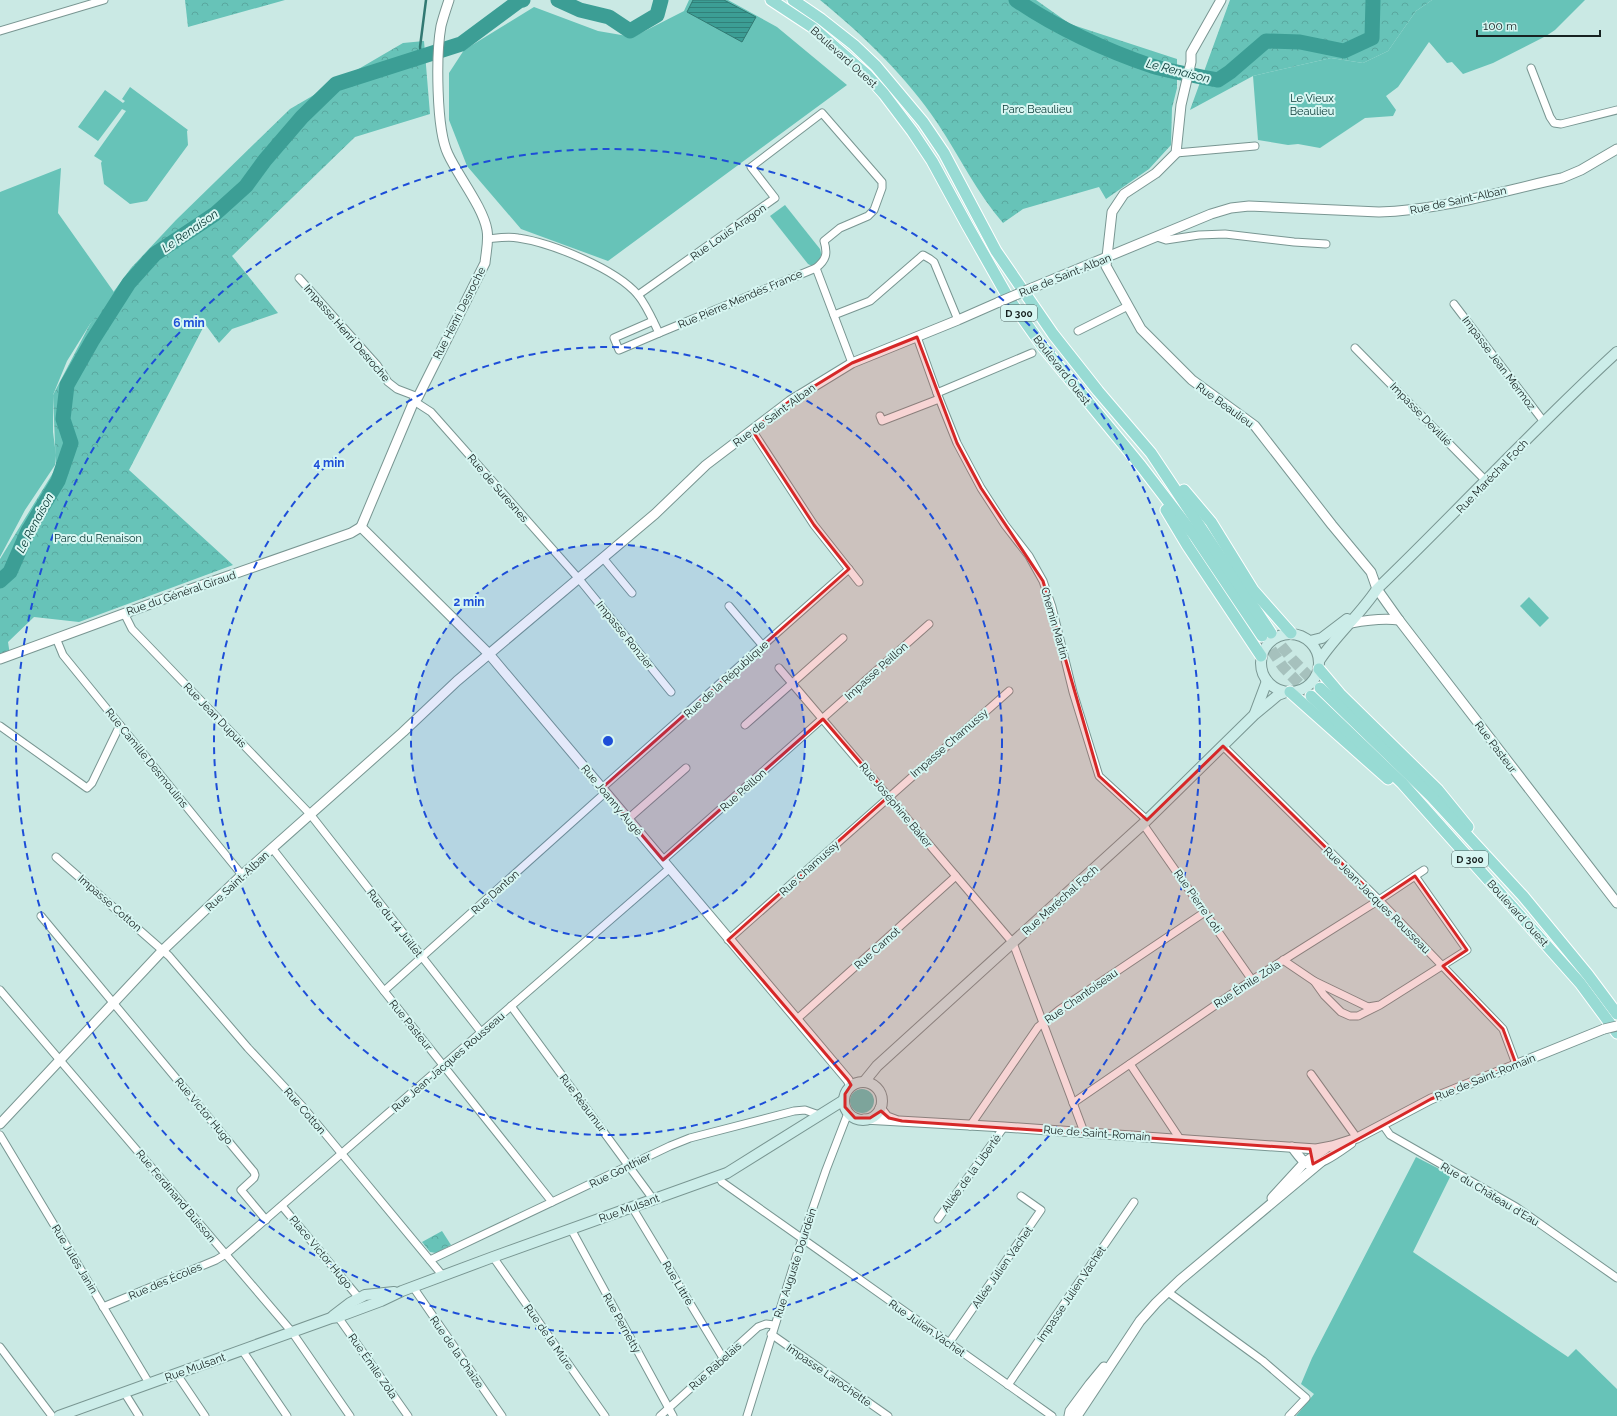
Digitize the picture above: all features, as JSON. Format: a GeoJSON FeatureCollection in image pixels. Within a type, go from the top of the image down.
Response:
{"type":"FeatureCollection","features":[{"type":"Feature","properties":{"kind":"main road","name":"Boulevard Ouest"},"geometry":{"type":"LineString","coordinates":[[771,0],[812,27],[867,75],[884,94],[912,131],[932,161],[1009,299],[1043,347],[1141,466],[1194,535],[1266,634],[1151,453],[1098,391],[1044,321],[996,251],[944,153],[923,122],[876,66],[854,45],[821,19],[793,0]]}},
{"type":"Feature","properties":{"kind":"main road","name":"Rue Maréchal Foch"},"geometry":{"type":"LineString","coordinates":[[1319,665],[1328,647],[1351,623],[1377,589],[1443,525],[1544,422],[1617,352]]}},
{"type":"Feature","properties":{"kind":"main road"},"geometry":{"type":"LineString","coordinates":[[1151,453],[1211,522],[1253,590],[1291,633]]}},
{"type":"Feature","properties":{"kind":"main road"},"geometry":{"type":"LineString","coordinates":[[1141,466],[1188,545],[1261,656]]}},
{"type":"Feature","properties":{"kind":"main road","name":"Rue Maréchal Foch"},"geometry":{"type":"LineString","coordinates":[[1310,641],[1322,638],[1369,601]]}},
{"type":"Feature","properties":{"kind":"main road"},"geometry":{"type":"LineString","coordinates":[[1438,822],[1288,692],[1272,686],[1267,681],[1262,673],[1260,663],[1264,647],[1273,638],[1291,633],[1304,637],[1310,641],[1315,648],[1319,665],[1341,695],[1438,790],[1504,870],[1523,896]]}},
{"type":"Feature","properties":{"kind":"main road"},"geometry":{"type":"LineString","coordinates":[[1288,692],[1301,690],[1308,686],[1316,676],[1319,665]]}},
{"type":"Feature","properties":{"kind":"main road","name":"Rue Maréchal Foch"},"geometry":{"type":"LineString","coordinates":[[1254,714],[1267,681]]}},
{"type":"Feature","properties":{"kind":"main road","name":"Boulevard Ouest"},"geometry":{"type":"LineString","coordinates":[[1320,688],[1431,796],[1523,896],[1584,970],[1617,1014]]}},
{"type":"Feature","properties":{"kind":"main road","name":"Rue Maréchal Foch"},"geometry":{"type":"LineString","coordinates":[[864,1082],[877,1066],[1145,822],[1254,714],[1278,695],[1288,692]]}},
{"type":"Feature","properties":{"kind":"main road","name":"Boulevard Ouest"},"geometry":{"type":"LineString","coordinates":[[1311,696],[1402,783],[1438,822],[1580,983],[1617,1033]]}},
{"type":"Feature","properties":{"kind":"main road"},"geometry":{"type":"LineString","coordinates":[[858,1082],[864,1082],[873,1085],[879,1092],[881,1098],[880,1108],[875,1115],[864,1119],[855,1118],[845,1107],[845,1094],[851,1086],[858,1082]]}},
{"type":"Feature","properties":{"kind":"main road","name":"Rue Mulsant"},"geometry":{"type":"LineString","coordinates":[[59,1416],[72,1414],[124,1392],[334,1317],[345,1306],[402,1291],[727,1173],[844,1100]]}},
{"type":"Feature","properties":{"kind":"street"},"geometry":{"type":"LineString","coordinates":[[0,31],[104,0]]}},
{"type":"Feature","properties":{"kind":"street","name":"Rue Henri Desroche"},"geometry":{"type":"LineString","coordinates":[[361,527],[416,399],[485,263],[487,228],[481,214],[447,153],[440,124],[440,37],[441,27],[449,0]]}},
{"type":"Feature","properties":{"kind":"street"},"geometry":{"type":"LineString","coordinates":[[1107,258],[1112,212],[1124,194],[1156,173],[1176,153],[1181,104],[1185,94],[1191,62],[1191,53],[1221,0]]}},
{"type":"Feature","properties":{"kind":"street"},"geometry":{"type":"LineString","coordinates":[[1531,68],[1550,117],[1554,123],[1561,124],[1617,110]]}},
{"type":"Feature","properties":{"kind":"street","name":"Rue Louis Aragon"},"geometry":{"type":"LineString","coordinates":[[638,295],[775,198],[751,167],[822,113],[882,182],[882,188],[874,210],[868,216],[840,228],[824,242],[826,251],[825,258],[816,268]]}},
{"type":"Feature","properties":{"kind":"street"},"geometry":{"type":"LineString","coordinates":[[1176,153],[1255,146]]}},
{"type":"Feature","properties":{"kind":"street","name":"Rue de Saint-Alban"},"geometry":{"type":"LineString","coordinates":[[489,654],[655,514],[706,465],[790,401],[852,363],[1211,214],[1231,208],[1249,206],[1401,212],[1433,208],[1562,178],[1582,170],[1617,149]]}},
{"type":"Feature","properties":{"kind":"street"},"geometry":{"type":"LineString","coordinates":[[1157,237],[1166,240],[1199,235],[1225,234],[1326,244]]}},
{"type":"Feature","properties":{"kind":"street"},"geometry":{"type":"LineString","coordinates":[[487,239],[516,237],[540,242],[591,262],[615,276],[638,295],[659,333]]}},
{"type":"Feature","properties":{"kind":"street"},"geometry":{"type":"LineString","coordinates":[[834,315],[870,301],[923,255],[930,258],[934,262],[958,320]]}},
{"type":"Feature","properties":{"kind":"street","name":"Rue Beaulieu"},"geometry":{"type":"LineString","coordinates":[[1107,258],[1106,266],[1141,329],[1187,376],[1255,426],[1332,525],[1371,572],[1377,589]]}},
{"type":"Feature","properties":{"kind":"street","name":"Rue Pierre Mendès France"},"geometry":{"type":"LineString","coordinates":[[653,321],[614,338],[619,350],[816,268],[852,363]]}},
{"type":"Feature","properties":{"kind":"street","name":"Impasse Henri Desroche"},"geometry":{"type":"LineString","coordinates":[[299,278],[377,365],[388,382],[397,389],[416,399]]}},
{"type":"Feature","properties":{"kind":"street","name":"Impasse Jean Mermoz"},"geometry":{"type":"LineString","coordinates":[[1454,304],[1544,422]]}},
{"type":"Feature","properties":{"kind":"street"},"geometry":{"type":"LineString","coordinates":[[1078,331],[1128,306]]}},
{"type":"Feature","properties":{"kind":"street","name":"Chemin Martin"},"geometry":{"type":"LineString","coordinates":[[917,337],[957,443],[981,488],[1005,525],[1029,556],[1043,581],[1052,607],[1073,692],[1099,776],[1145,822]]}},
{"type":"Feature","properties":{"kind":"street","name":"Impasse Devillié"},"geometry":{"type":"LineString","coordinates":[[1355,348],[1486,481]]}},
{"type":"Feature","properties":{"kind":"street"},"geometry":{"type":"LineString","coordinates":[[880,416],[882,421],[1032,353]]}},
{"type":"Feature","properties":{"kind":"street","name":"Rue de Suresnes"},"geometry":{"type":"LineString","coordinates":[[416,399],[432,412],[579,579]]}},
{"type":"Feature","properties":{"kind":"street"},"geometry":{"type":"LineString","coordinates":[[752,430],[814,525],[859,582]]}},
{"type":"Feature","properties":{"kind":"street","name":"Rue du Général Giraud"},"geometry":{"type":"LineString","coordinates":[[0,659],[124,613],[351,533],[361,527]]}},
{"type":"Feature","properties":{"kind":"street","name":"Rue Joanny Augé"},"geometry":{"type":"LineString","coordinates":[[361,527],[489,654],[670,868],[728,940],[797,1019],[851,1086]]}},
{"type":"Feature","properties":{"kind":"street"},"geometry":{"type":"LineString","coordinates":[[604,558],[632,593]]}},
{"type":"Feature","properties":{"kind":"street","name":"Rue de la République"},"geometry":{"type":"LineString","coordinates":[[604,790],[849,569]]}},
{"type":"Feature","properties":{"kind":"street","name":"Impasse Ronzier"},"geometry":{"type":"LineString","coordinates":[[579,579],[671,692]]}},
{"type":"Feature","properties":{"kind":"street","name":"Rue Pasteur"},"geometry":{"type":"LineString","coordinates":[[1377,589],[1399,620],[1617,904]]}},
{"type":"Feature","properties":{"kind":"street"},"geometry":{"type":"LineString","coordinates":[[730,606],[762,646]]}},
{"type":"Feature","properties":{"kind":"street","name":"Rue Jean Dupuis"},"geometry":{"type":"LineString","coordinates":[[124,613],[132,628],[310,814]]}},
{"type":"Feature","properties":{"kind":"street"},"geometry":{"type":"LineString","coordinates":[[1351,623],[1370,620],[1399,620]]}},
{"type":"Feature","properties":{"kind":"street","name":"Impasse Peillon"},"geometry":{"type":"LineString","coordinates":[[823,719],[929,624]]}},
{"type":"Feature","properties":{"kind":"street","name":"Rue Camille Desmoulins"},"geometry":{"type":"LineString","coordinates":[[56,638],[63,655],[242,875]]}},
{"type":"Feature","properties":{"kind":"street"},"geometry":{"type":"LineString","coordinates":[[745,725],[843,638]]}},
{"type":"Feature","properties":{"kind":"street","name":"Rue Saint-Alban"},"geometry":{"type":"LineString","coordinates":[[0,1124],[163,950],[242,875],[403,732],[457,681],[489,654]]}},
{"type":"Feature","properties":{"kind":"street","name":"Rue Joséphine Baker"},"geometry":{"type":"LineString","coordinates":[[779,668],[1013,943],[1084,1132]]}},
{"type":"Feature","properties":{"kind":"street","name":"Impasse Chamussy"},"geometry":{"type":"LineString","coordinates":[[889,796],[1009,691]]}},
{"type":"Feature","properties":{"kind":"street","name":"Rue Peillon"},"geometry":{"type":"LineString","coordinates":[[663,860],[823,719]]}},
{"type":"Feature","properties":{"kind":"street"},"geometry":{"type":"LineString","coordinates":[[0,726],[87,788],[92,782],[120,725]]}},
{"type":"Feature","properties":{"kind":"street","name":"Rue Jean-Jacques Rousseau"},"geometry":{"type":"LineString","coordinates":[[1222,746],[1379,900],[1502,1029],[1516,1064]]}},
{"type":"Feature","properties":{"kind":"street"},"geometry":{"type":"LineString","coordinates":[[628,819],[686,768]]}},
{"type":"Feature","properties":{"kind":"street","name":"Rue Danton"},"geometry":{"type":"LineString","coordinates":[[384,992],[604,790]]}},
{"type":"Feature","properties":{"kind":"street","name":"Rue Chamussy"},"geometry":{"type":"LineString","coordinates":[[728,940],[889,796]]}},
{"type":"Feature","properties":{"kind":"street","name":"Rue du 14 Juillet"},"geometry":{"type":"LineString","coordinates":[[310,814],[422,958],[482,1032]]}},
{"type":"Feature","properties":{"kind":"street","name":"Rue Pierre Loti"},"geometry":{"type":"LineString","coordinates":[[1145,822],[1252,980]]}},
{"type":"Feature","properties":{"kind":"street","name":"Rue Pasteur"},"geometry":{"type":"LineString","coordinates":[[272,848],[384,992],[552,1202]]}},
{"type":"Feature","properties":{"kind":"street","name":"Impasse Cotton"},"geometry":{"type":"LineString","coordinates":[[56,857],[163,950]]}},
{"type":"Feature","properties":{"kind":"street","name":"Rue Jean-Jacques Rousseau"},"geometry":{"type":"LineString","coordinates":[[226,1254],[670,868]]}},
{"type":"Feature","properties":{"kind":"street","name":"Rue Émile Zola"},"geometry":{"type":"LineString","coordinates":[[1073,1103],[1252,980],[1424,870]]}},
{"type":"Feature","properties":{"kind":"street","name":"Rue Carnot"},"geometry":{"type":"LineString","coordinates":[[797,1019],[956,876]]}},
{"type":"Feature","properties":{"kind":"street"},"geometry":{"type":"LineString","coordinates":[[1314,981],[1334,1006],[1341,1012],[1350,1016],[1358,1016],[1380,1005],[1467,950],[1415,876]]}},
{"type":"Feature","properties":{"kind":"street","name":"Rue Chantoiseau"},"geometry":{"type":"LineString","coordinates":[[970,1126],[1008,1068],[1043,1022],[1205,912]]}},
{"type":"Feature","properties":{"kind":"street"},"geometry":{"type":"LineString","coordinates":[[41,916],[113,1002]]}},
{"type":"Feature","properties":{"kind":"street","name":"Rue Cotton"},"geometry":{"type":"LineString","coordinates":[[163,950],[243,1043],[303,1107],[444,1276]]}},
{"type":"Feature","properties":{"kind":"street"},"geometry":{"type":"LineString","coordinates":[[1283,960],[1314,981],[1368,1007],[1380,1005]]}},
{"type":"Feature","properties":{"kind":"street","name":"Rue Ferdinand Buisson"},"geometry":{"type":"LineString","coordinates":[[0,990],[292,1332],[350,1416]]}},
{"type":"Feature","properties":{"kind":"street","name":"Rue Victor Hugo"},"geometry":{"type":"LineString","coordinates":[[113,1002],[254,1172],[254,1178],[241,1190],[266,1220]]}},
{"type":"Feature","properties":{"kind":"street","name":"Rue Réaumur"},"geometry":{"type":"LineString","coordinates":[[511,1006],[653,1199]]}},
{"type":"Feature","properties":{"kind":"street","name":"Rue de Saint-Romain"},"geometry":{"type":"LineString","coordinates":[[1312,1161],[1430,1099],[1604,1029],[1617,1026]]}},
{"type":"Feature","properties":{"kind":"street"},"geometry":{"type":"LineString","coordinates":[[1130,1064],[1180,1139]]}},
{"type":"Feature","properties":{"kind":"street"},"geometry":{"type":"LineString","coordinates":[[1311,1074],[1357,1138]]}},
{"type":"Feature","properties":{"kind":"street","name":"Rue de Saint-Romain"},"geometry":{"type":"LineString","coordinates":[[880,1108],[887,1117],[902,1121]]}},
{"type":"Feature","properties":{"kind":"street","name":"Rue Gonthier"},"geometry":{"type":"LineString","coordinates":[[430,1260],[629,1165],[690,1138],[794,1111],[805,1110],[819,1115]]}},
{"type":"Feature","properties":{"kind":"street","name":"Rue Auguste Dourdein"},"geometry":{"type":"LineString","coordinates":[[746,1416],[771,1334],[826,1170],[848,1112]]}},
{"type":"Feature","properties":{"kind":"street","name":"Rue de Saint-Romain"},"geometry":{"type":"LineString","coordinates":[[864,1119],[1084,1132],[1232,1144],[1292,1147],[1312,1161]]}},
{"type":"Feature","properties":{"kind":"street","name":"Rue du Château d'Eau"},"geometry":{"type":"LineString","coordinates":[[1383,1125],[1390,1135],[1516,1207],[1617,1278]]}},
{"type":"Feature","properties":{"kind":"street","name":"Allée de la Liberté"},"geometry":{"type":"LineString","coordinates":[[938,1219],[1004,1127]]}},
{"type":"Feature","properties":{"kind":"street","name":"Rue Jules Janin"},"geometry":{"type":"LineString","coordinates":[[0,1135],[149,1383]]}},
{"type":"Feature","properties":{"kind":"street","name":"Rue de Saint-Romain"},"geometry":{"type":"LineString","coordinates":[[1312,1161],[1316,1149],[1332,1146],[1357,1138]]}},
{"type":"Feature","properties":{"kind":"street"},"geometry":{"type":"LineString","coordinates":[[1077,1416],[1140,1321],[1168,1292],[1256,1217],[1312,1161],[1292,1147]]}},
{"type":"Feature","properties":{"kind":"street","name":"Rue Julien Vachet"},"geometry":{"type":"LineString","coordinates":[[718,1176],[722,1182],[1052,1416]]}},
{"type":"Feature","properties":{"kind":"street","name":"Allée Julien Vachet"},"geometry":{"type":"LineString","coordinates":[[949,1343],[1041,1210],[1021,1196]]}},
{"type":"Feature","properties":{"kind":"street","name":"Impasse Julien Vachet"},"geometry":{"type":"LineString","coordinates":[[1008,1385],[1134,1202]]}},
{"type":"Feature","properties":{"kind":"street","name":"Place Victor Hugo"},"geometry":{"type":"LineString","coordinates":[[282,1206],[361,1302]]}},
{"type":"Feature","properties":{"kind":"street","name":"Rue Littré"},"geometry":{"type":"LineString","coordinates":[[632,1207],[723,1358]]}},
{"type":"Feature","properties":{"kind":"street","name":"Rue Pernetty"},"geometry":{"type":"LineString","coordinates":[[571,1229],[673,1416]]}},
{"type":"Feature","properties":{"kind":"street","name":"Rue des Écoles"},"geometry":{"type":"LineString","coordinates":[[103,1307],[216,1260],[226,1254]]}},
{"type":"Feature","properties":{"kind":"street","name":"Rue de la Mûre"},"geometry":{"type":"LineString","coordinates":[[493,1257],[605,1416]]}},
{"type":"Feature","properties":{"kind":"street","name":"Rue de la Chaize"},"geometry":{"type":"LineString","coordinates":[[413,1287],[502,1416]]}},
{"type":"Feature","properties":{"kind":"street"},"geometry":{"type":"LineString","coordinates":[[1168,1292],[1263,1361],[1306,1398],[1289,1416]]}},
{"type":"Feature","properties":{"kind":"street","name":"Rue Émile Zola"},"geometry":{"type":"LineString","coordinates":[[334,1317],[408,1416]]}},
{"type":"Feature","properties":{"kind":"street","name":"Rue Rabelais"},"geometry":{"type":"LineString","coordinates":[[660,1416],[758,1327],[766,1324],[774,1325]]}},
{"type":"Feature","properties":{"kind":"street","name":"Impasse Larochette"},"geometry":{"type":"LineString","coordinates":[[771,1334],[888,1416]]}},
{"type":"Feature","properties":{"kind":"street"},"geometry":{"type":"LineString","coordinates":[[1069,1416],[1070,1411],[1090,1384],[1130,1337]]}},
{"type":"Feature","properties":{"kind":"street"},"geometry":{"type":"LineString","coordinates":[[0,1347],[52,1416]]}},
{"type":"Feature","properties":{"kind":"street"},"geometry":{"type":"LineString","coordinates":[[242,1350],[287,1416]]}},
{"type":"Feature","properties":{"kind":"street"},"geometry":{"type":"LineString","coordinates":[[176,1373],[205,1416]]}},
{"type":"Feature","properties":{"kind":"street"},"geometry":{"type":"LineString","coordinates":[[124,1392],[139,1416]]}},
{"type":"Feature","properties":{"kind":"highlighted area"},"geometry":{"type":"Polygon","coordinates":[[[917,337],[957,443],[981,488],[1043,581],[1099,776],[1147,820],[1223,746],[1379,900],[1415,876],[1467,950],[1443,966],[1503,1029],[1516,1064],[1431,1099],[1313,1164],[1310,1149],[1292,1147],[902,1121],[889,1118],[881,1111],[870,1118],[855,1118],[845,1107],[845,1094],[851,1085],[848,1080],[728,940],[889,796],[823,719],[663,860],[602,788],[849,569],[814,525],[752,430],[790,401],[852,363],[917,337]]]}},
{"type":"Feature","properties":{"kind":"green space"},"geometry":{"type":"Polygon","coordinates":[[[185,0],[285,0],[188,27],[185,0]]]}},
{"type":"Feature","properties":{"kind":"green space"},"geometry":{"type":"Polygon","coordinates":[[[689,0],[728,0],[777,27],[847,85],[608,261],[521,229],[467,166],[449,120],[449,73],[464,50],[534,7],[598,31],[633,37],[684,11],[689,0]]]}},
{"type":"Feature","properties":{"kind":"green space","name":"Parc Beaulieu"},"geometry":{"type":"Polygon","coordinates":[[[820,0],[1036,0],[1070,24],[1177,59],[1177,88],[1172,108],[1171,145],[1149,169],[1106,199],[1099,187],[1023,209],[1003,223],[985,200],[926,106],[898,73],[868,42],[820,0]]]}},
{"type":"Feature","properties":{"kind":"green space"},"geometry":{"type":"Polygon","coordinates":[[[1230,0],[1432,0],[1416,11],[1388,51],[1363,63],[1331,58],[1253,76],[1190,110],[1230,0]]]}},
{"type":"Feature","properties":{"kind":"green space","name":"Le Vieux Beaulieu"},"geometry":{"type":"Polygon","coordinates":[[[1432,0],[1585,0],[1555,30],[1546,36],[1493,63],[1463,74],[1452,62],[1447,63],[1429,42],[1398,87],[1386,96],[1396,110],[1393,116],[1365,118],[1320,148],[1258,140],[1253,76],[1331,58],[1363,63],[1388,51],[1416,11],[1432,0]]]}},
{"type":"Feature","properties":{"kind":"green space","name":"Parc du Renaison"},"geometry":{"type":"Polygon","coordinates":[[[424,41],[430,114],[355,137],[232,256],[278,313],[232,329],[219,343],[205,324],[129,470],[233,565],[79,622],[34,617],[8,642],[10,655],[0,658],[0,559],[56,468],[53,395],[90,324],[131,268],[176,220],[290,109],[403,43],[424,41]]]}},
{"type":"Feature","properties":{"kind":"green space"},"geometry":{"type":"Polygon","coordinates":[[[130,87],[188,130],[188,145],[147,201],[130,204],[104,184],[102,161],[94,156],[126,111],[122,109],[98,141],[78,127],[105,90],[123,103],[125,101],[122,99],[130,87]]]}},
{"type":"Feature","properties":{"kind":"green space"},"geometry":{"type":"Polygon","coordinates":[[[61,168],[58,213],[116,295],[90,324],[67,361],[53,395],[53,432],[56,455],[55,465],[25,510],[0,557],[0,192],[61,168]]]}},
{"type":"Feature","properties":{"kind":"green space"},"geometry":{"type":"Polygon","coordinates":[[[785,205],[820,249],[820,259],[812,266],[808,264],[770,216],[785,205]]]}},
{"type":"Feature","properties":{"kind":"green space"},"geometry":{"type":"Polygon","coordinates":[[[1529,597],[1549,618],[1540,627],[1520,606],[1529,597]]]}},
{"type":"Feature","properties":{"kind":"green space"},"geometry":{"type":"Polygon","coordinates":[[[862,1089],[871,1092],[874,1101],[871,1110],[862,1113],[853,1110],[850,1101],[853,1092],[862,1089]]]}},
{"type":"Feature","properties":{"kind":"green space"},"geometry":{"type":"Polygon","coordinates":[[[1416,1157],[1451,1175],[1413,1252],[1568,1357],[1576,1349],[1617,1389],[1617,1416],[1296,1416],[1314,1394],[1301,1384],[1312,1358],[1416,1157]]]}},
{"type":"Feature","properties":{"kind":"green space"},"geometry":{"type":"Polygon","coordinates":[[[442,1231],[451,1245],[436,1253],[430,1252],[422,1242],[442,1231]]]}},
{"type":"Feature","properties":{"kind":"shaded area"},"geometry":{"type":"Polygon","coordinates":[[[693,0],[724,0],[756,17],[742,42],[687,12],[693,0]]]}},
{"type":"Feature","properties":{"kind":"waterway"},"geometry":{"type":"LineString","coordinates":[[421,57],[420,47],[426,0]]}},
{"type":"Feature","properties":{"kind":"waterway","name":"Le Renaison"},"geometry":{"type":"LineString","coordinates":[[0,581],[10,572],[28,531],[58,481],[71,443],[63,419],[67,385],[92,341],[129,283],[155,254],[215,214],[246,186],[265,160],[302,117],[336,84],[461,44],[519,1],[523,0]]}},
{"type":"Feature","properties":{"kind":"waterway","name":"Le Renaison"},"geometry":{"type":"LineString","coordinates":[[558,0],[580,10],[609,17],[630,31],[657,15],[661,0]]}},
{"type":"Feature","properties":{"kind":"waterway","name":"Le Renaison"},"geometry":{"type":"LineString","coordinates":[[1016,0],[1064,29],[1117,53],[1152,66],[1218,80],[1230,72],[1266,41],[1300,42],[1344,51],[1372,38],[1373,0]]}},
{"type":"Feature","properties":{"kind":"tunnel"},"geometry":{"type":"LineString","coordinates":[[1271,633],[1292,659],[1320,688]]}},
{"type":"Feature","properties":{"kind":"tunnel"},"geometry":{"type":"LineString","coordinates":[[1262,636],[1283,667],[1311,696]]}}]}
